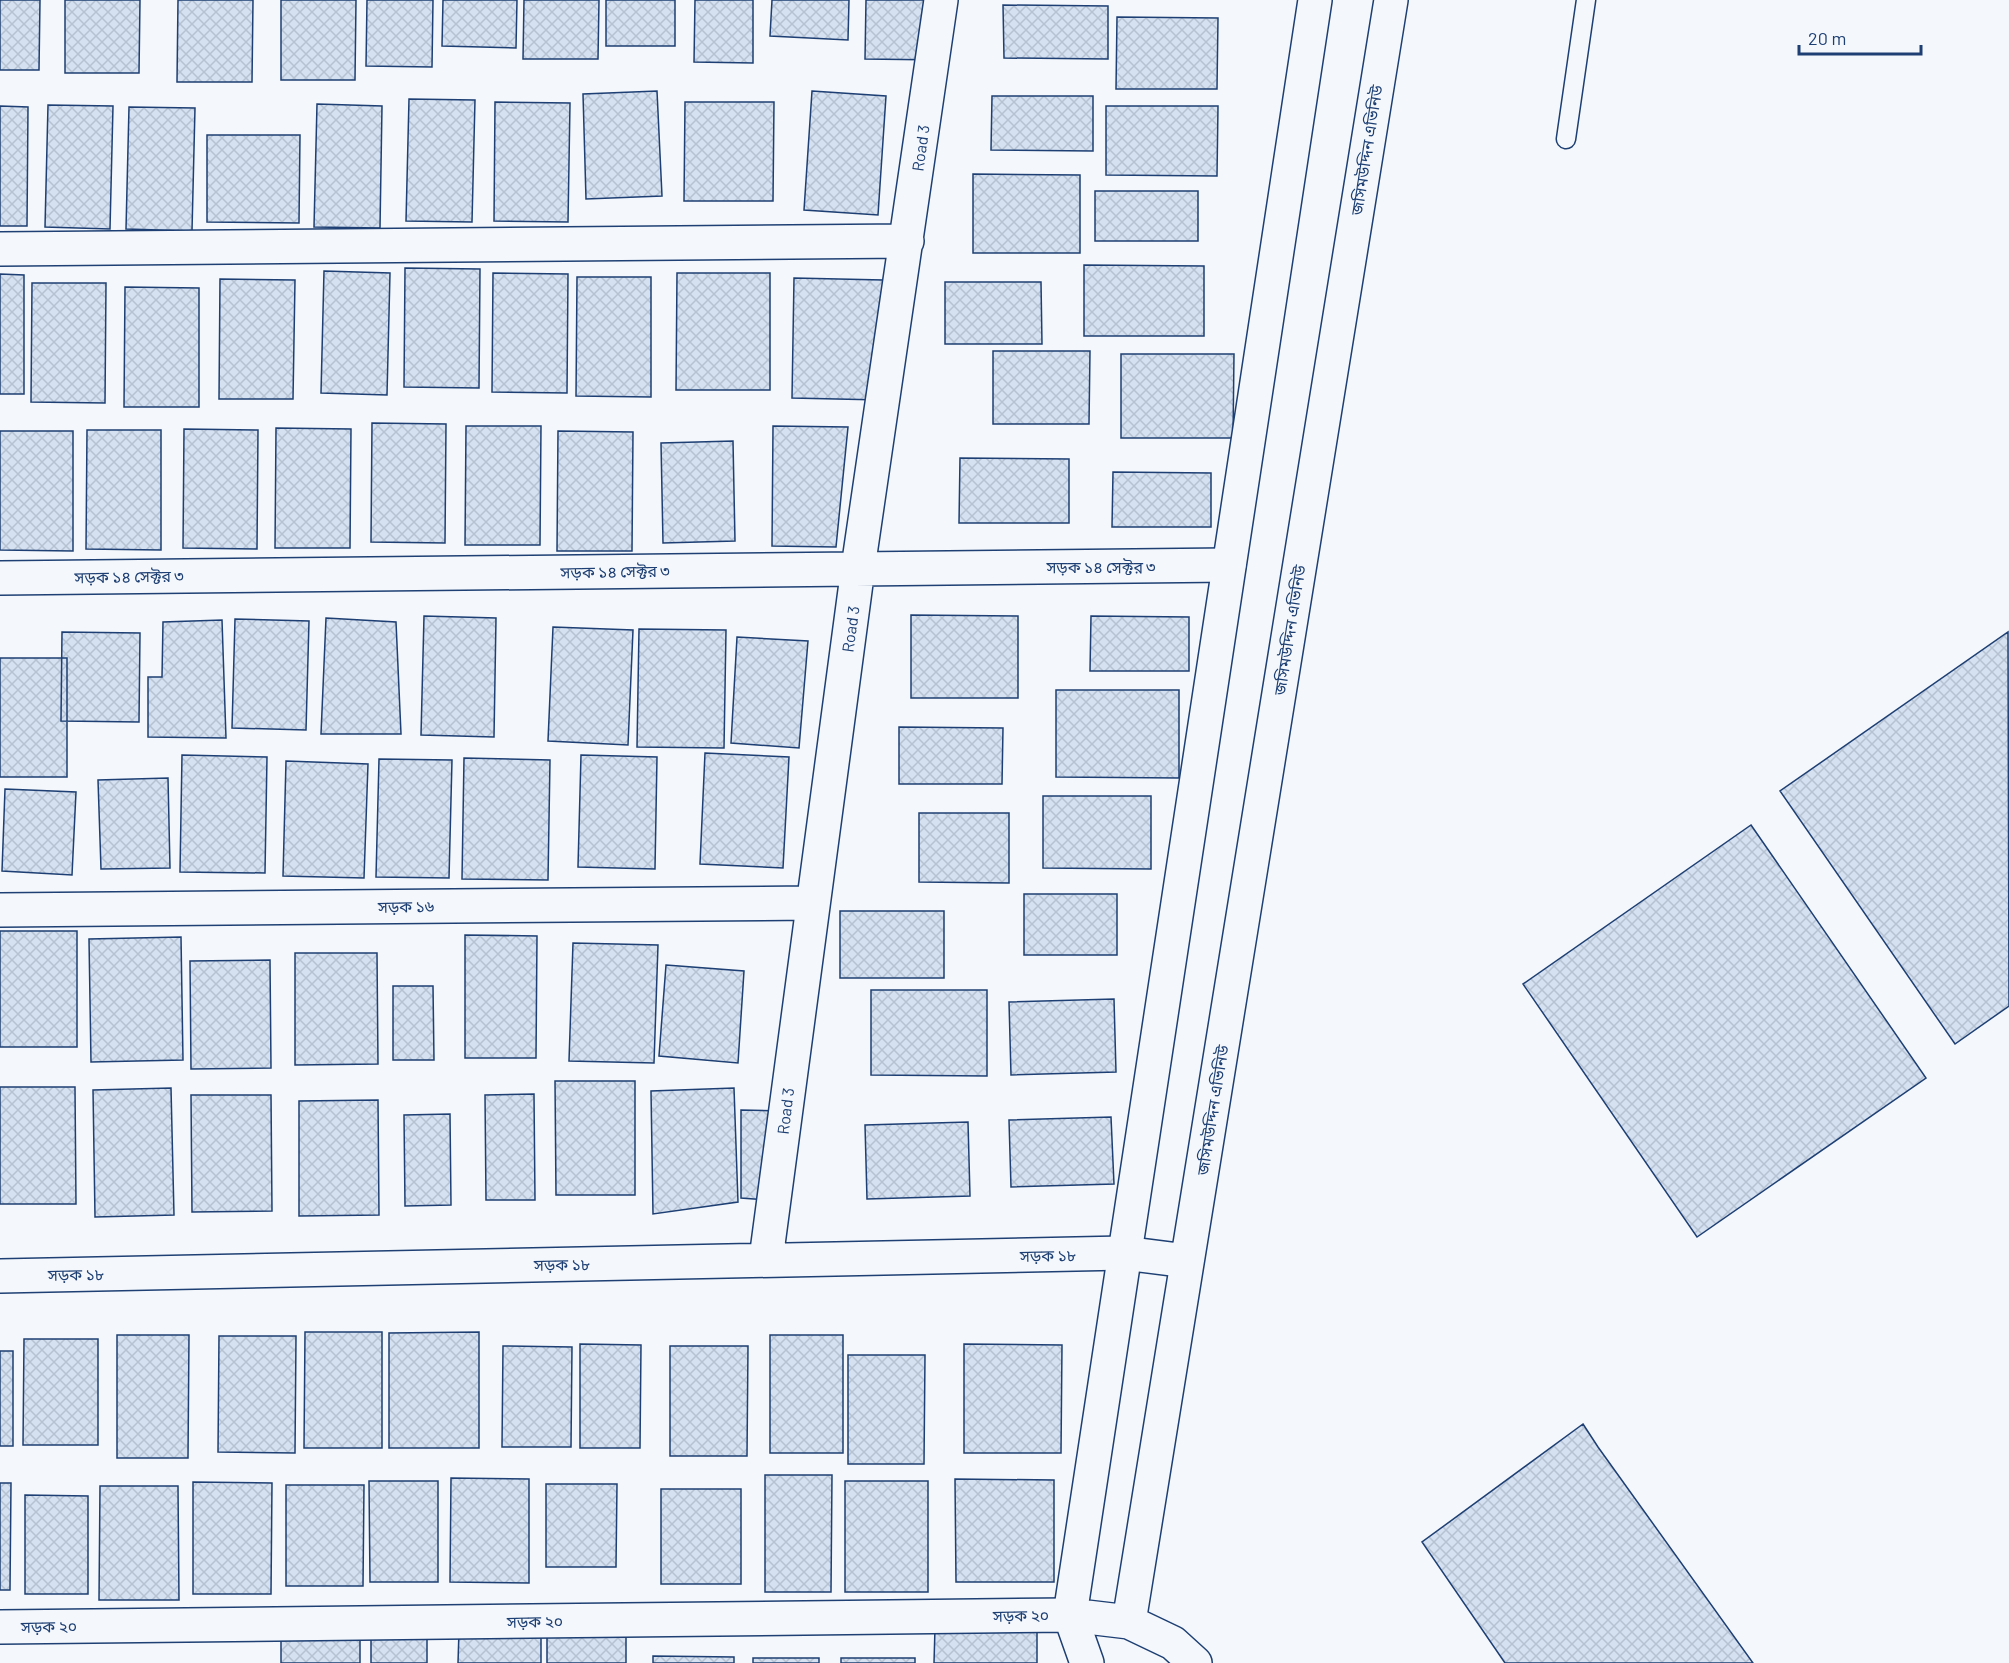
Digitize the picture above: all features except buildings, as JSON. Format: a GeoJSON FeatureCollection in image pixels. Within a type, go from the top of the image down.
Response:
{"type":"FeatureCollection","features":[{"type":"Feature","properties":{"kind":"street","name":"Road 3"},"geometry":{"type":"LineString","coordinates":[[766,1259],[858,568],[941,0]]}},
{"type":"Feature","properties":{"kind":"street"},"geometry":{"type":"LineString","coordinates":[[1087,1663],[1070,1615],[1315,0]]}},
{"type":"Feature","properties":{"kind":"street","name":"জসিমউদ্দিন এভিনিউ"},"geometry":{"type":"LineString","coordinates":[[1130,1622],[1391,0]]}},
{"type":"Feature","properties":{"kind":"street"},"geometry":{"type":"LineString","coordinates":[[0,249],[907,241]]}},
{"type":"Feature","properties":{"kind":"street","name":"সড়ক ১৪ সেক্টর ৩"},"geometry":{"type":"LineString","coordinates":[[0,578],[1229,566]]}},
{"type":"Feature","properties":{"kind":"street","name":"সড়ক ১৬"},"geometry":{"type":"LineString","coordinates":[[0,910],[812,903]]}},
{"type":"Feature","properties":{"kind":"street"},"geometry":{"type":"LineString","coordinates":[[1125,1253],[1188,1261]]}},
{"type":"Feature","properties":{"kind":"street","name":"সড়ক ১৮"},"geometry":{"type":"LineString","coordinates":[[0,1276],[1125,1253]]}},
{"type":"Feature","properties":{"kind":"street","name":"সড়ক ২০"},"geometry":{"type":"LineString","coordinates":[[0,1626],[1070,1615],[1130,1622],[1173,1643],[1195,1663]]}},
{"type":"Feature","properties":{"kind":"lane"},"geometry":{"type":"LineString","coordinates":[[1566,139],[1586,0]]}}]}
